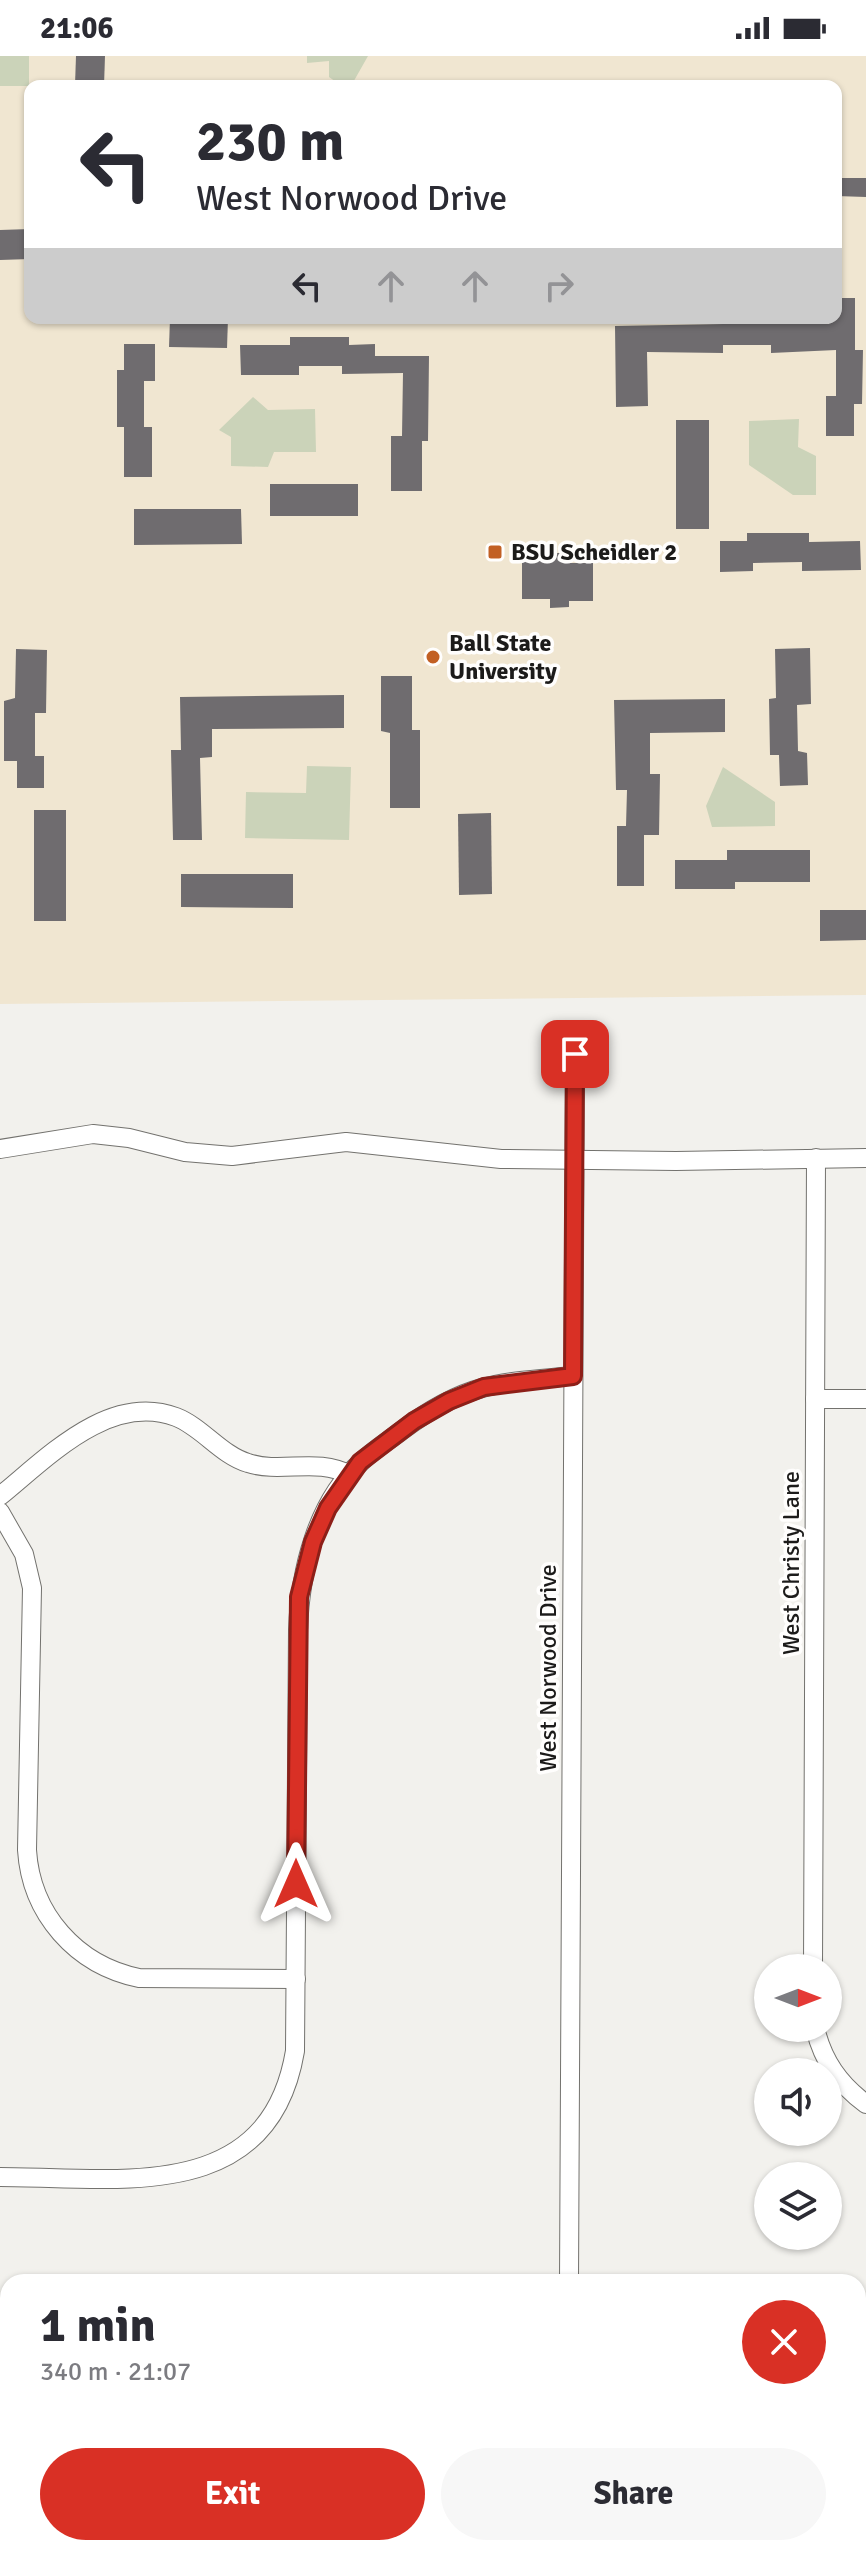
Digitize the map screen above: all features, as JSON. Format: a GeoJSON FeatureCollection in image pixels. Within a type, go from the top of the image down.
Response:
{"type":"FeatureCollection","features":[{"type":"Feature","properties":{"kind":"street","name":"West Norwood Drive"},"geometry":{"type":"LineString","coordinates":[[569,2274],[575,1054]]}},
{"type":"Feature","properties":{"kind":"street"},"geometry":{"type":"LineString","coordinates":[[0,1149],[93,1134],[129,1138],[185,1152],[232,1156],[346,1142],[456,1156],[574,1160],[866,1158]]}},
{"type":"Feature","properties":{"kind":"street","name":"West Christy Lane"},"geometry":{"type":"LineString","coordinates":[[813,1954],[816,1158]]}},
{"type":"Feature","properties":{"kind":"street"},"geometry":{"type":"LineString","coordinates":[[0,2177],[175,2176],[194,2172],[235,2153],[267,2124],[290,2080],[295,2051],[299,1597],[313,1542],[328,1508],[360,1462],[414,1421],[449,1401],[484,1387],[573,1376]]}},
{"type":"Feature","properties":{"kind":"street"},"geometry":{"type":"LineString","coordinates":[[815,1399],[866,1399]]}},
{"type":"Feature","properties":{"kind":"street"},"geometry":{"type":"LineString","coordinates":[[0,1496],[68,1442],[96,1424],[125,1413],[176,1417],[253,1465],[327,1465],[350,1475]]}},
{"type":"Feature","properties":{"kind":"street"},"geometry":{"type":"LineString","coordinates":[[0,1512],[24,1554],[32,1588],[28,1860],[34,1887],[51,1922],[77,1950],[121,1974],[139,1978],[296,1979]]}},
{"type":"Feature","properties":{"kind":"street"},"geometry":{"type":"LineString","coordinates":[[820,2042],[840,2082],[866,2104]]}},
{"type":"Feature","properties":{"kind":"shaded area","name":"Ball State University"},"geometry":{"type":"Polygon","coordinates":[[[0,56],[866,56],[866,995],[0,1004],[0,56]]]}},
{"type":"Feature","properties":{"kind":"green space"},"geometry":{"type":"Polygon","coordinates":[[[0,56],[29,56],[29,80],[24,80],[24,86],[0,86],[0,56]]]}},
{"type":"Feature","properties":{"kind":"green space"},"geometry":{"type":"Polygon","coordinates":[[[307,56],[368,56],[354,80],[333,80],[329,77],[329,61],[307,63],[307,56]]]}},
{"type":"Feature","properties":{"kind":"green space"},"geometry":{"type":"Polygon","coordinates":[[[253,397],[268,410],[315,409],[316,452],[274,452],[268,467],[231,466],[231,437],[219,430],[253,397]]]}},
{"type":"Feature","properties":{"kind":"green space"},"geometry":{"type":"Polygon","coordinates":[[[799,419],[798,447],[816,456],[816,495],[793,495],[749,465],[749,421],[799,419]]]}},
{"type":"Feature","properties":{"kind":"green space"},"geometry":{"type":"Polygon","coordinates":[[[307,766],[351,767],[349,840],[245,838],[246,792],[306,793],[307,766]]]}},
{"type":"Feature","properties":{"kind":"green space"},"geometry":{"type":"Polygon","coordinates":[[[723,767],[775,802],[775,826],[712,827],[706,806],[723,767]]]}},
{"type":"Feature","properties":{"kind":"building"},"geometry":{"type":"Polygon","coordinates":[[[76,56],[105,56],[104,80],[75,80],[76,56]]]}},
{"type":"Feature","properties":{"kind":"building"},"geometry":{"type":"Polygon","coordinates":[[[842,178],[866,178],[866,197],[842,196],[842,178]]]}},
{"type":"Feature","properties":{"kind":"building"},"geometry":{"type":"Polygon","coordinates":[[[24,229],[24,259],[0,260],[0,230],[24,229]]]}},
{"type":"Feature","properties":{"kind":"building"},"geometry":{"type":"Polygon","coordinates":[[[842,298],[855,298],[855,350],[863,350],[862,404],[854,404],[854,436],[826,436],[826,396],[836,396],[836,350],[771,353],[771,345],[723,345],[723,353],[647,352],[648,406],[616,407],[615,326],[842,324],[842,298]]]}},
{"type":"Feature","properties":{"kind":"building"},"geometry":{"type":"Polygon","coordinates":[[[170,324],[228,324],[227,348],[169,347],[170,324]]]}},
{"type":"Feature","properties":{"kind":"building"},"geometry":{"type":"Polygon","coordinates":[[[290,337],[349,337],[349,345],[375,344],[375,356],[429,356],[428,441],[422,441],[422,491],[391,491],[391,436],[402,436],[403,373],[342,374],[342,366],[299,366],[299,375],[241,375],[240,345],[290,345],[290,337]]]}},
{"type":"Feature","properties":{"kind":"building"},"geometry":{"type":"Polygon","coordinates":[[[124,344],[155,344],[155,381],[144,381],[144,427],[152,427],[152,477],[124,477],[124,427],[117,427],[117,370],[124,370],[124,344]]]}},
{"type":"Feature","properties":{"kind":"building"},"geometry":{"type":"Polygon","coordinates":[[[676,420],[709,420],[709,529],[676,529],[676,420]]]}},
{"type":"Feature","properties":{"kind":"building"},"geometry":{"type":"Polygon","coordinates":[[[270,484],[358,484],[358,516],[270,516],[270,484]]]}},
{"type":"Feature","properties":{"kind":"building"},"geometry":{"type":"Polygon","coordinates":[[[134,509],[241,509],[242,544],[134,545],[134,509]]]}},
{"type":"Feature","properties":{"kind":"building"},"geometry":{"type":"Polygon","coordinates":[[[747,533],[809,533],[809,542],[860,541],[861,570],[802,571],[802,562],[753,563],[753,571],[720,572],[720,541],[747,541],[747,533]]]}},
{"type":"Feature","properties":{"kind":"building"},"geometry":{"type":"Polygon","coordinates":[[[552,553],[569,553],[569,563],[593,563],[593,601],[569,601],[569,607],[550,608],[550,599],[522,599],[522,561],[552,561],[552,553]]]}},
{"type":"Feature","properties":{"kind":"building"},"geometry":{"type":"Polygon","coordinates":[[[810,648],[811,704],[797,705],[798,751],[807,753],[808,785],[780,786],[779,755],[770,755],[769,699],[776,698],[775,649],[810,648]]]}},
{"type":"Feature","properties":{"kind":"building"},"geometry":{"type":"Polygon","coordinates":[[[16,649],[47,650],[46,713],[35,713],[35,756],[44,756],[44,788],[17,788],[17,761],[4,761],[4,701],[15,698],[16,649]]]}},
{"type":"Feature","properties":{"kind":"building"},"geometry":{"type":"Polygon","coordinates":[[[381,676],[412,676],[412,730],[420,730],[420,808],[390,808],[390,733],[381,731],[381,676]]]}},
{"type":"Feature","properties":{"kind":"building"},"geometry":{"type":"Polygon","coordinates":[[[344,695],[344,728],[212,729],[212,757],[200,758],[202,840],[173,840],[171,750],[181,750],[180,697],[344,695]]]}},
{"type":"Feature","properties":{"kind":"building"},"geometry":{"type":"Polygon","coordinates":[[[725,699],[725,732],[650,733],[650,774],[660,774],[659,835],[644,835],[644,886],[617,886],[617,826],[626,826],[627,790],[616,790],[614,700],[725,699]]]}},
{"type":"Feature","properties":{"kind":"building"},"geometry":{"type":"Polygon","coordinates":[[[34,810],[66,810],[66,921],[34,921],[34,810]]]}},
{"type":"Feature","properties":{"kind":"building"},"geometry":{"type":"Polygon","coordinates":[[[491,813],[492,894],[459,895],[458,814],[491,813]]]}},
{"type":"Feature","properties":{"kind":"building"},"geometry":{"type":"Polygon","coordinates":[[[727,850],[810,850],[810,882],[735,882],[735,889],[675,889],[675,860],[727,860],[727,850]]]}},
{"type":"Feature","properties":{"kind":"building"},"geometry":{"type":"Polygon","coordinates":[[[181,874],[293,874],[293,908],[181,907],[181,874]]]}},
{"type":"Feature","properties":{"kind":"building"},"geometry":{"type":"Polygon","coordinates":[[[820,910],[866,910],[866,940],[820,941],[820,910]]]}},
{"type":"Feature","properties":{"kind":"place","name":"BSU Scheidler 2"},"geometry":{"type":"Point","coordinates":[495,552]}},
{"type":"Feature","properties":{"kind":"place","name":"Ball State University"},"geometry":{"type":"Point","coordinates":[433,657]}},
{"type":"Feature","properties":{"kind":"route"},"geometry":{"type":"LineString","coordinates":[[296,1884],[299,1597],[313,1542],[328,1508],[340,1486],[360,1462],[414,1421],[449,1401],[484,1387],[573,1376],[575,1054]]}}]}
